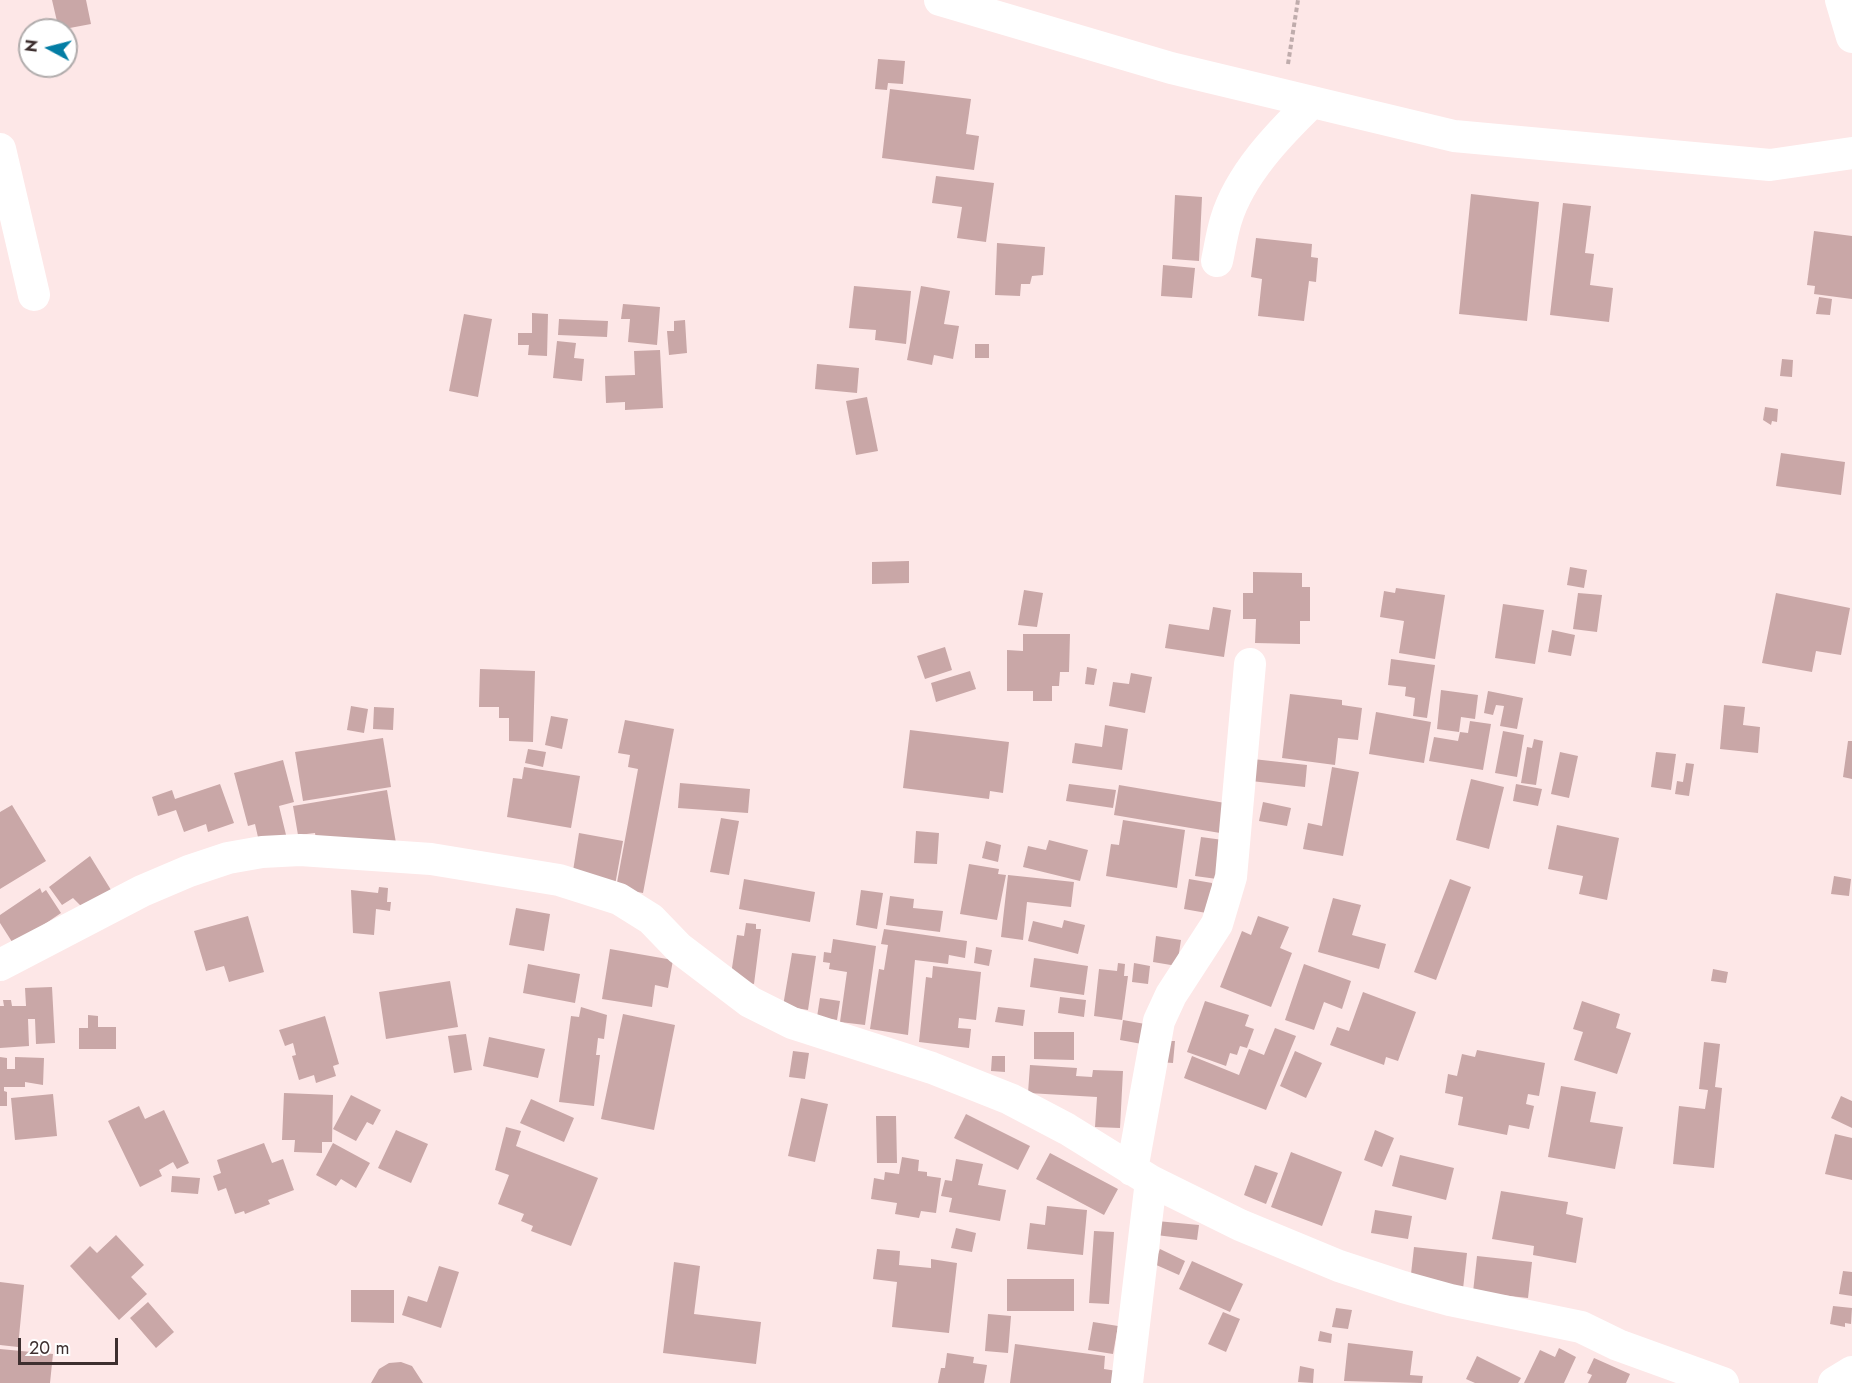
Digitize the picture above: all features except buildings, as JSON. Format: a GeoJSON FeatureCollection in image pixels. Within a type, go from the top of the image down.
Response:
{"type":"FeatureCollection","features":[{"type":"Feature","properties":{"kind":"street"},"geometry":{"type":"LineString","coordinates":[[940,0],[1171,68],[1454,136],[1630,151],[1710,162],[1770,165],[1852,153]]}},
{"type":"Feature","properties":{"kind":"street"},"geometry":{"type":"LineString","coordinates":[[1841,0],[1852,37]]}},
{"type":"Feature","properties":{"kind":"street"},"geometry":{"type":"LineString","coordinates":[[1217,261],[1226,219],[1243,183],[1279,134],[1298,98]]}},
{"type":"Feature","properties":{"kind":"street"},"geometry":{"type":"LineString","coordinates":[[0,149],[34,295]]}},
{"type":"Feature","properties":{"kind":"street"},"geometry":{"type":"LineString","coordinates":[[1127,1383],[1142,1175],[1159,1021],[1171,995],[1217,924],[1231,877],[1250,664]]}},
{"type":"Feature","properties":{"kind":"street"},"geometry":{"type":"LineString","coordinates":[[0,965],[142,891],[189,871],[228,858],[262,852],[300,850],[431,859],[522,872],[619,899],[651,919],[679,948],[750,1002],[792,1023],[932,1068],[1010,1099],[1067,1129],[1142,1175],[1240,1225],[1339,1266],[1450,1300],[1581,1327],[1618,1345],[1723,1383]]}},
{"type":"Feature","properties":{"kind":"street"},"geometry":{"type":"LineString","coordinates":[[1834,1383],[1852,1372]]}},
{"type":"Feature","properties":{"kind":"path"},"geometry":{"type":"LineString","coordinates":[[1298,0],[1298,98]]}}]}
